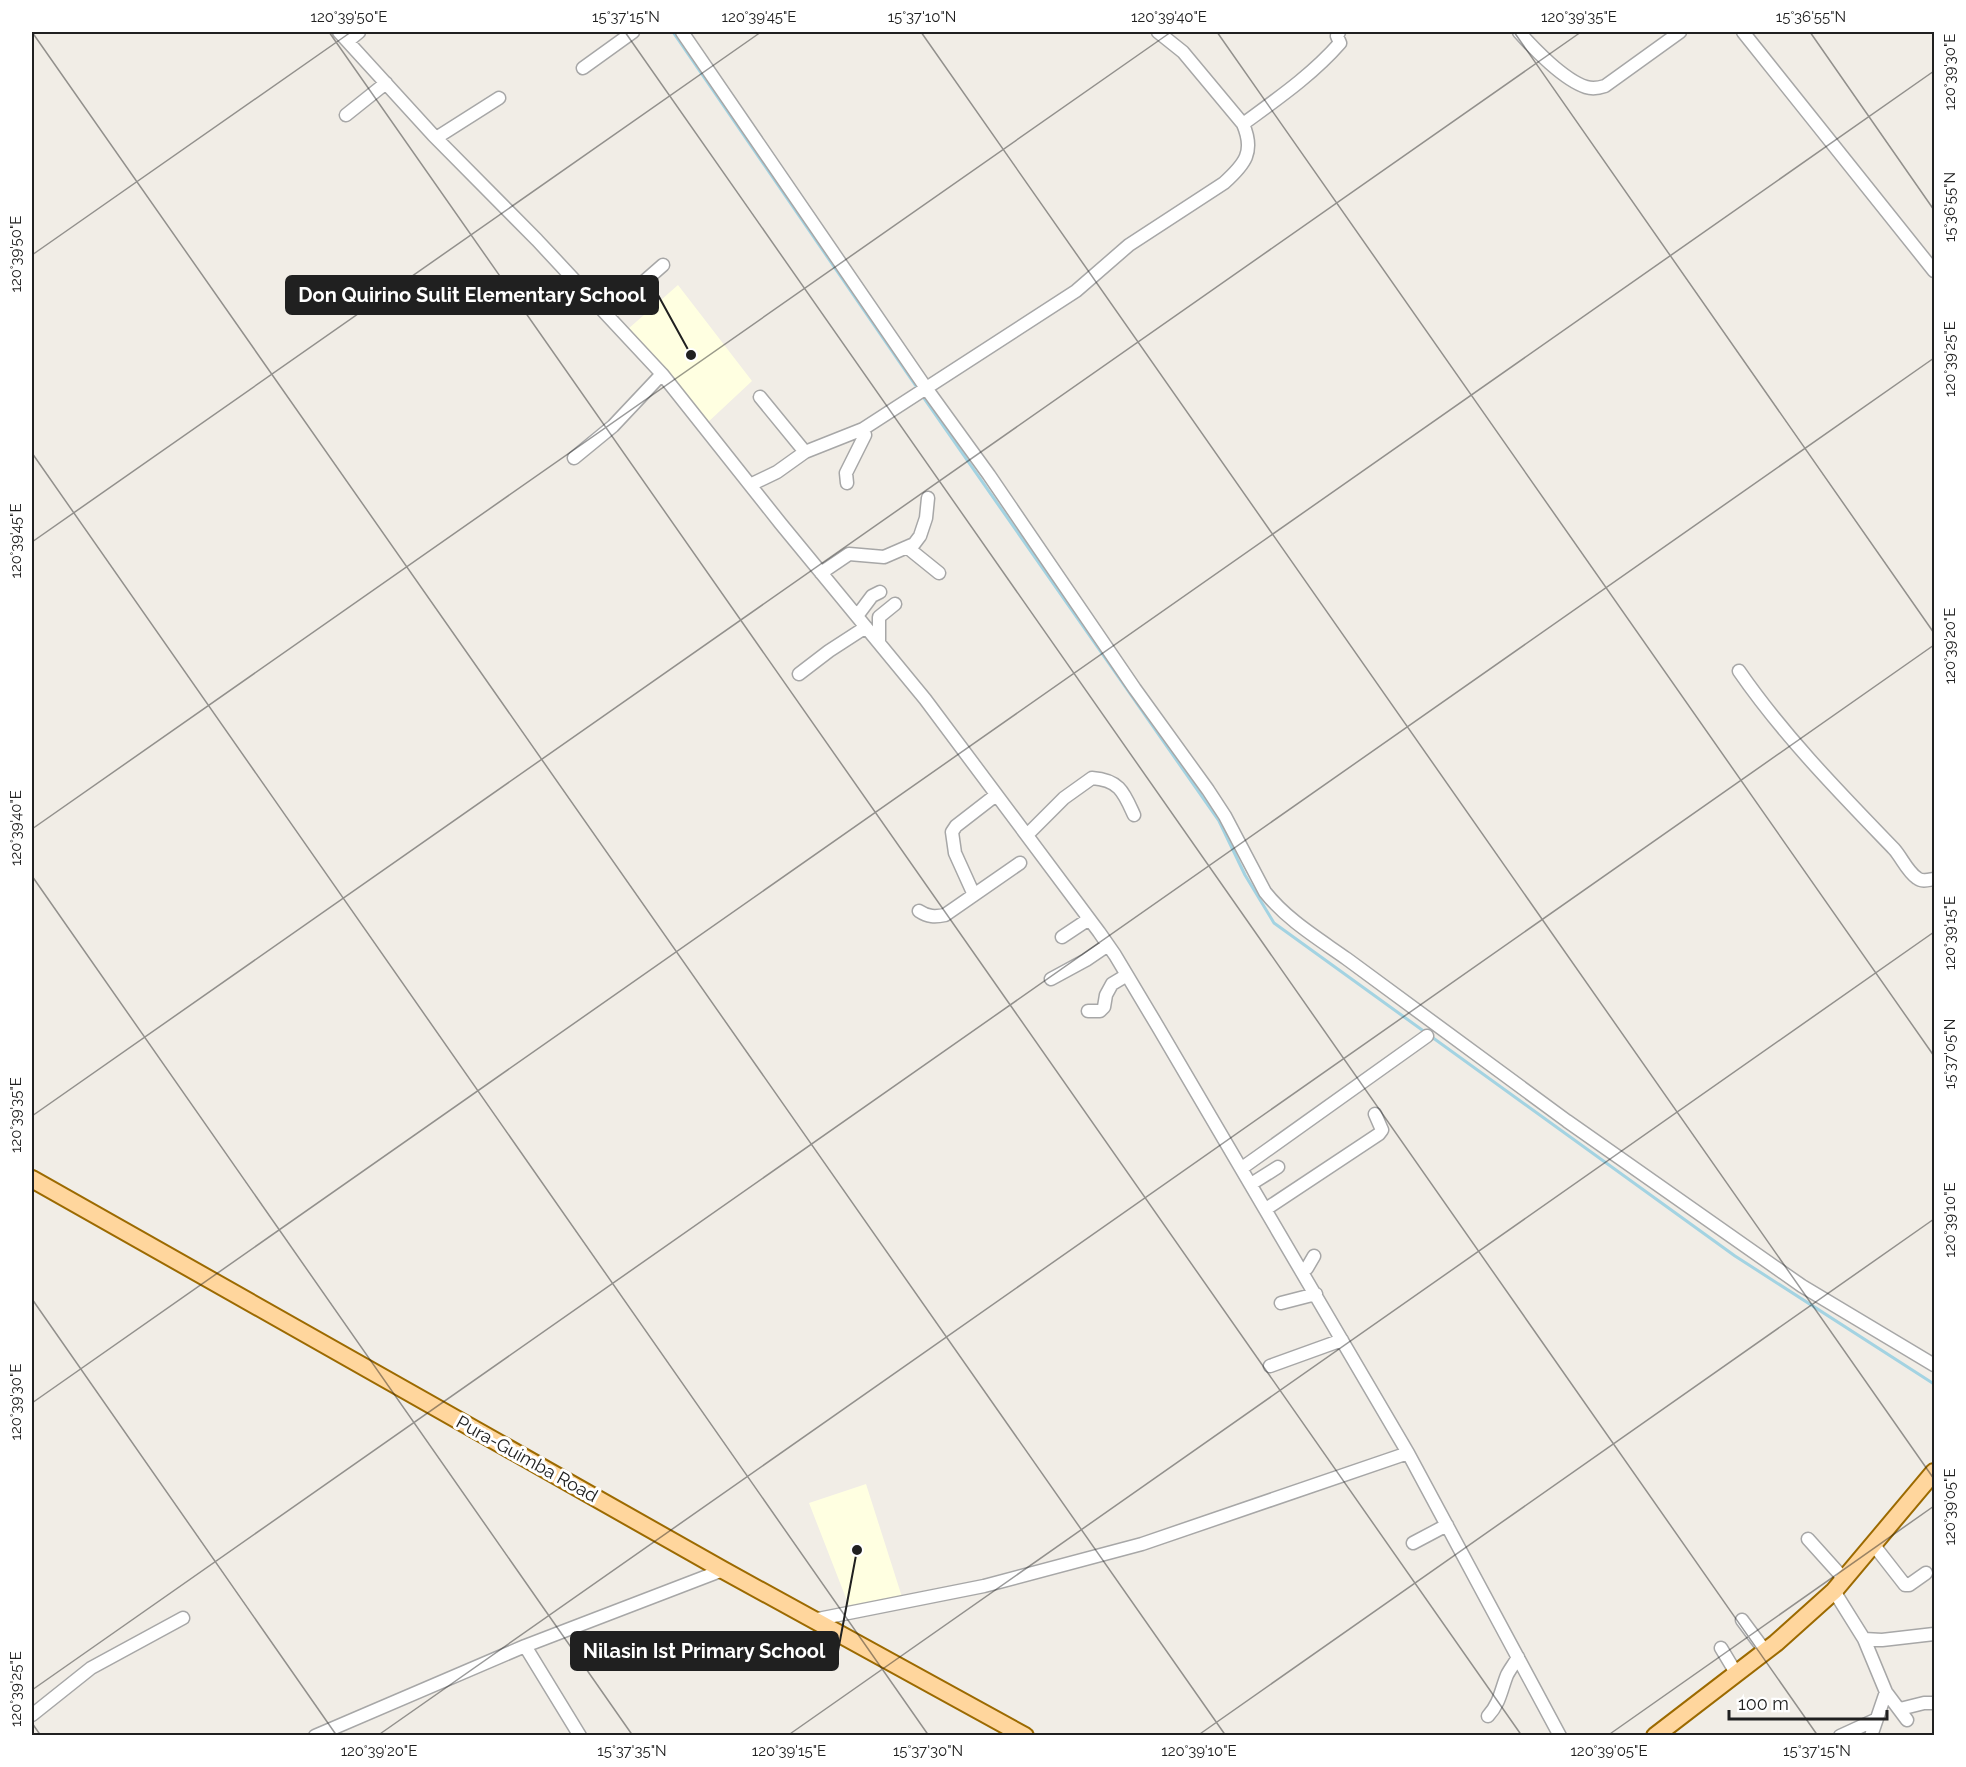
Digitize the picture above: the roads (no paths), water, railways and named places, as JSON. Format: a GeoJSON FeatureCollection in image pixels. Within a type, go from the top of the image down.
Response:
{"type":"FeatureCollection","features":[{"type":"Feature","properties":{"kind":"main road","name":"Pura-Guimba Road"},"geometry":{"type":"LineString","coordinates":[[32,1179],[723,1570],[1025,1736]]}},
{"type":"Feature","properties":{"kind":"main road"},"geometry":{"type":"LineString","coordinates":[[1655,1735],[1765,1651],[1839,1585],[1935,1472]]}},
{"type":"Feature","properties":{"kind":"street"},"geometry":{"type":"LineString","coordinates":[[339,32],[436,138],[662,374],[750,486],[925,699],[1108,945],[1242,1168],[1408,1453],[1557,1734]]}},
{"type":"Feature","properties":{"kind":"street"},"geometry":{"type":"LineString","coordinates":[[348,41],[359,32]]}},
{"type":"Feature","properties":{"kind":"street"},"geometry":{"type":"LineString","coordinates":[[583,69],[633,32]]}},
{"type":"Feature","properties":{"kind":"street"},"geometry":{"type":"LineString","coordinates":[[682,32],[1122,670],[1209,790],[1271,900],[1364,972],[1688,1207],[1802,1286],[1909,1352],[1935,1365]]}},
{"type":"Feature","properties":{"kind":"street"},"geometry":{"type":"LineString","coordinates":[[750,486],[777,472],[805,452],[862,429],[1076,291],[1129,245],[1224,183],[1246,159],[1249,145],[1243,124],[1184,52],[1158,32]]}},
{"type":"Feature","properties":{"kind":"street"},"geometry":{"type":"LineString","coordinates":[[1243,124],[1301,81],[1329,56],[1340,43],[1337,36],[1339,32]]}},
{"type":"Feature","properties":{"kind":"street"},"geometry":{"type":"LineString","coordinates":[[1519,32],[1540,56],[1566,75],[1586,87],[1597,88],[1605,86],[1680,32]]}},
{"type":"Feature","properties":{"kind":"street"},"geometry":{"type":"LineString","coordinates":[[1743,32],[1935,271]]}},
{"type":"Feature","properties":{"kind":"street"},"geometry":{"type":"LineString","coordinates":[[346,116],[386,83]]}},
{"type":"Feature","properties":{"kind":"street"},"geometry":{"type":"LineString","coordinates":[[436,138],[499,98]]}},
{"type":"Feature","properties":{"kind":"street"},"geometry":{"type":"LineString","coordinates":[[606,314],[663,265]]}},
{"type":"Feature","properties":{"kind":"street"},"geometry":{"type":"LineString","coordinates":[[574,458],[613,426],[662,374]]}},
{"type":"Feature","properties":{"kind":"street"},"geometry":{"type":"LineString","coordinates":[[760,397],[805,452]]}},
{"type":"Feature","properties":{"kind":"street"},"geometry":{"type":"LineString","coordinates":[[847,483],[846,473],[865,435],[862,429]]}},
{"type":"Feature","properties":{"kind":"street"},"geometry":{"type":"LineString","coordinates":[[821,573],[849,554],[885,557],[908,548],[920,536],[926,518],[928,498]]}},
{"type":"Feature","properties":{"kind":"street"},"geometry":{"type":"LineString","coordinates":[[908,548],[939,573]]}},
{"type":"Feature","properties":{"kind":"street"},"geometry":{"type":"LineString","coordinates":[[857,616],[872,596],[880,592]]}},
{"type":"Feature","properties":{"kind":"street"},"geometry":{"type":"LineString","coordinates":[[879,642],[879,617],[895,604]]}},
{"type":"Feature","properties":{"kind":"street"},"geometry":{"type":"LineString","coordinates":[[799,674],[866,627]]}},
{"type":"Feature","properties":{"kind":"street"},"geometry":{"type":"LineString","coordinates":[[1739,671],[1787,733],[1862,818],[1896,852],[1914,877],[1921,881],[1935,879]]}},
{"type":"Feature","properties":{"kind":"street"},"geometry":{"type":"LineString","coordinates":[[1027,835],[1064,798],[1092,778],[1115,784],[1121,789],[1134,815]]}},
{"type":"Feature","properties":{"kind":"street"},"geometry":{"type":"LineString","coordinates":[[974,895],[955,853],[952,832],[956,826],[996,795]]}},
{"type":"Feature","properties":{"kind":"street"},"geometry":{"type":"LineString","coordinates":[[920,911],[926,916],[945,915],[1020,863]]}},
{"type":"Feature","properties":{"kind":"street"},"geometry":{"type":"LineString","coordinates":[[1062,937],[1089,919]]}},
{"type":"Feature","properties":{"kind":"street"},"geometry":{"type":"LineString","coordinates":[[1052,979],[1108,945]]}},
{"type":"Feature","properties":{"kind":"street"},"geometry":{"type":"LineString","coordinates":[[1088,1011],[1100,1011],[1104,1007],[1106,995],[1112,984],[1127,975]]}},
{"type":"Feature","properties":{"kind":"street"},"geometry":{"type":"LineString","coordinates":[[1242,1168],[1427,1036]]}},
{"type":"Feature","properties":{"kind":"street"},"geometry":{"type":"LineString","coordinates":[[1266,1209],[1379,1134],[1382,1130],[1375,1114]]}},
{"type":"Feature","properties":{"kind":"street"},"geometry":{"type":"LineString","coordinates":[[1251,1184],[1278,1167]]}},
{"type":"Feature","properties":{"kind":"street"},"geometry":{"type":"LineString","coordinates":[[1302,1271],[1307,1268],[1314,1256]]}},
{"type":"Feature","properties":{"kind":"street"},"geometry":{"type":"LineString","coordinates":[[1281,1303],[1316,1294]]}},
{"type":"Feature","properties":{"kind":"street"},"geometry":{"type":"LineString","coordinates":[[1270,1366],[1342,1340]]}},
{"type":"Feature","properties":{"kind":"street"},"geometry":{"type":"LineString","coordinates":[[813,1620],[984,1586],[1142,1544],[1408,1453]]}},
{"type":"Feature","properties":{"kind":"street"},"geometry":{"type":"LineString","coordinates":[[1413,1544],[1447,1525]]}},
{"type":"Feature","properties":{"kind":"street"},"geometry":{"type":"LineString","coordinates":[[1808,1539],[1839,1585],[1886,1692],[1904,1715],[1924,1703],[1935,1703]]}},
{"type":"Feature","properties":{"kind":"street"},"geometry":{"type":"LineString","coordinates":[[1873,1544],[1905,1585],[1909,1585],[1926,1572]]}},
{"type":"Feature","properties":{"kind":"street"},"geometry":{"type":"LineString","coordinates":[[315,1736],[525,1646],[723,1570]]}},
{"type":"Feature","properties":{"kind":"street"},"geometry":{"type":"LineString","coordinates":[[32,1715],[91,1668],[183,1618]]}},
{"type":"Feature","properties":{"kind":"street"},"geometry":{"type":"LineString","coordinates":[[1742,1620],[1765,1651]]}},
{"type":"Feature","properties":{"kind":"street"},"geometry":{"type":"LineString","coordinates":[[1864,1639],[1882,1640],[1935,1634]]}},
{"type":"Feature","properties":{"kind":"street"},"geometry":{"type":"LineString","coordinates":[[525,1646],[580,1736]]}},
{"type":"Feature","properties":{"kind":"street"},"geometry":{"type":"LineString","coordinates":[[1720,1648],[1736,1673]]}},
{"type":"Feature","properties":{"kind":"street"},"geometry":{"type":"LineString","coordinates":[[1488,1716],[1496,1708],[1508,1674],[1518,1657]]}},
{"type":"Feature","properties":{"kind":"street"},"geometry":{"type":"LineString","coordinates":[[1871,1736],[1886,1692]]}},
{"type":"Feature","properties":{"kind":"street"},"geometry":{"type":"LineString","coordinates":[[1840,1736],[1875,1720]]}},
{"type":"Feature","properties":{"kind":"waterway"},"geometry":{"type":"LineString","coordinates":[[673,32],[918,389]]}},
{"type":"Feature","properties":{"kind":"waterway"},"geometry":{"type":"LineString","coordinates":[[921,394],[1219,821],[1245,875],[1274,923],[1735,1256],[1934,1384]]}},
{"type":"Feature","properties":{"kind":"place","name":"Don Quirino Sulit Elementary School"},"geometry":{"type":"Point","coordinates":[691,355]}},
{"type":"Feature","properties":{"kind":"place","name":"Nilasin Ist Primary School"},"geometry":{"type":"Point","coordinates":[857,1550]}}]}
